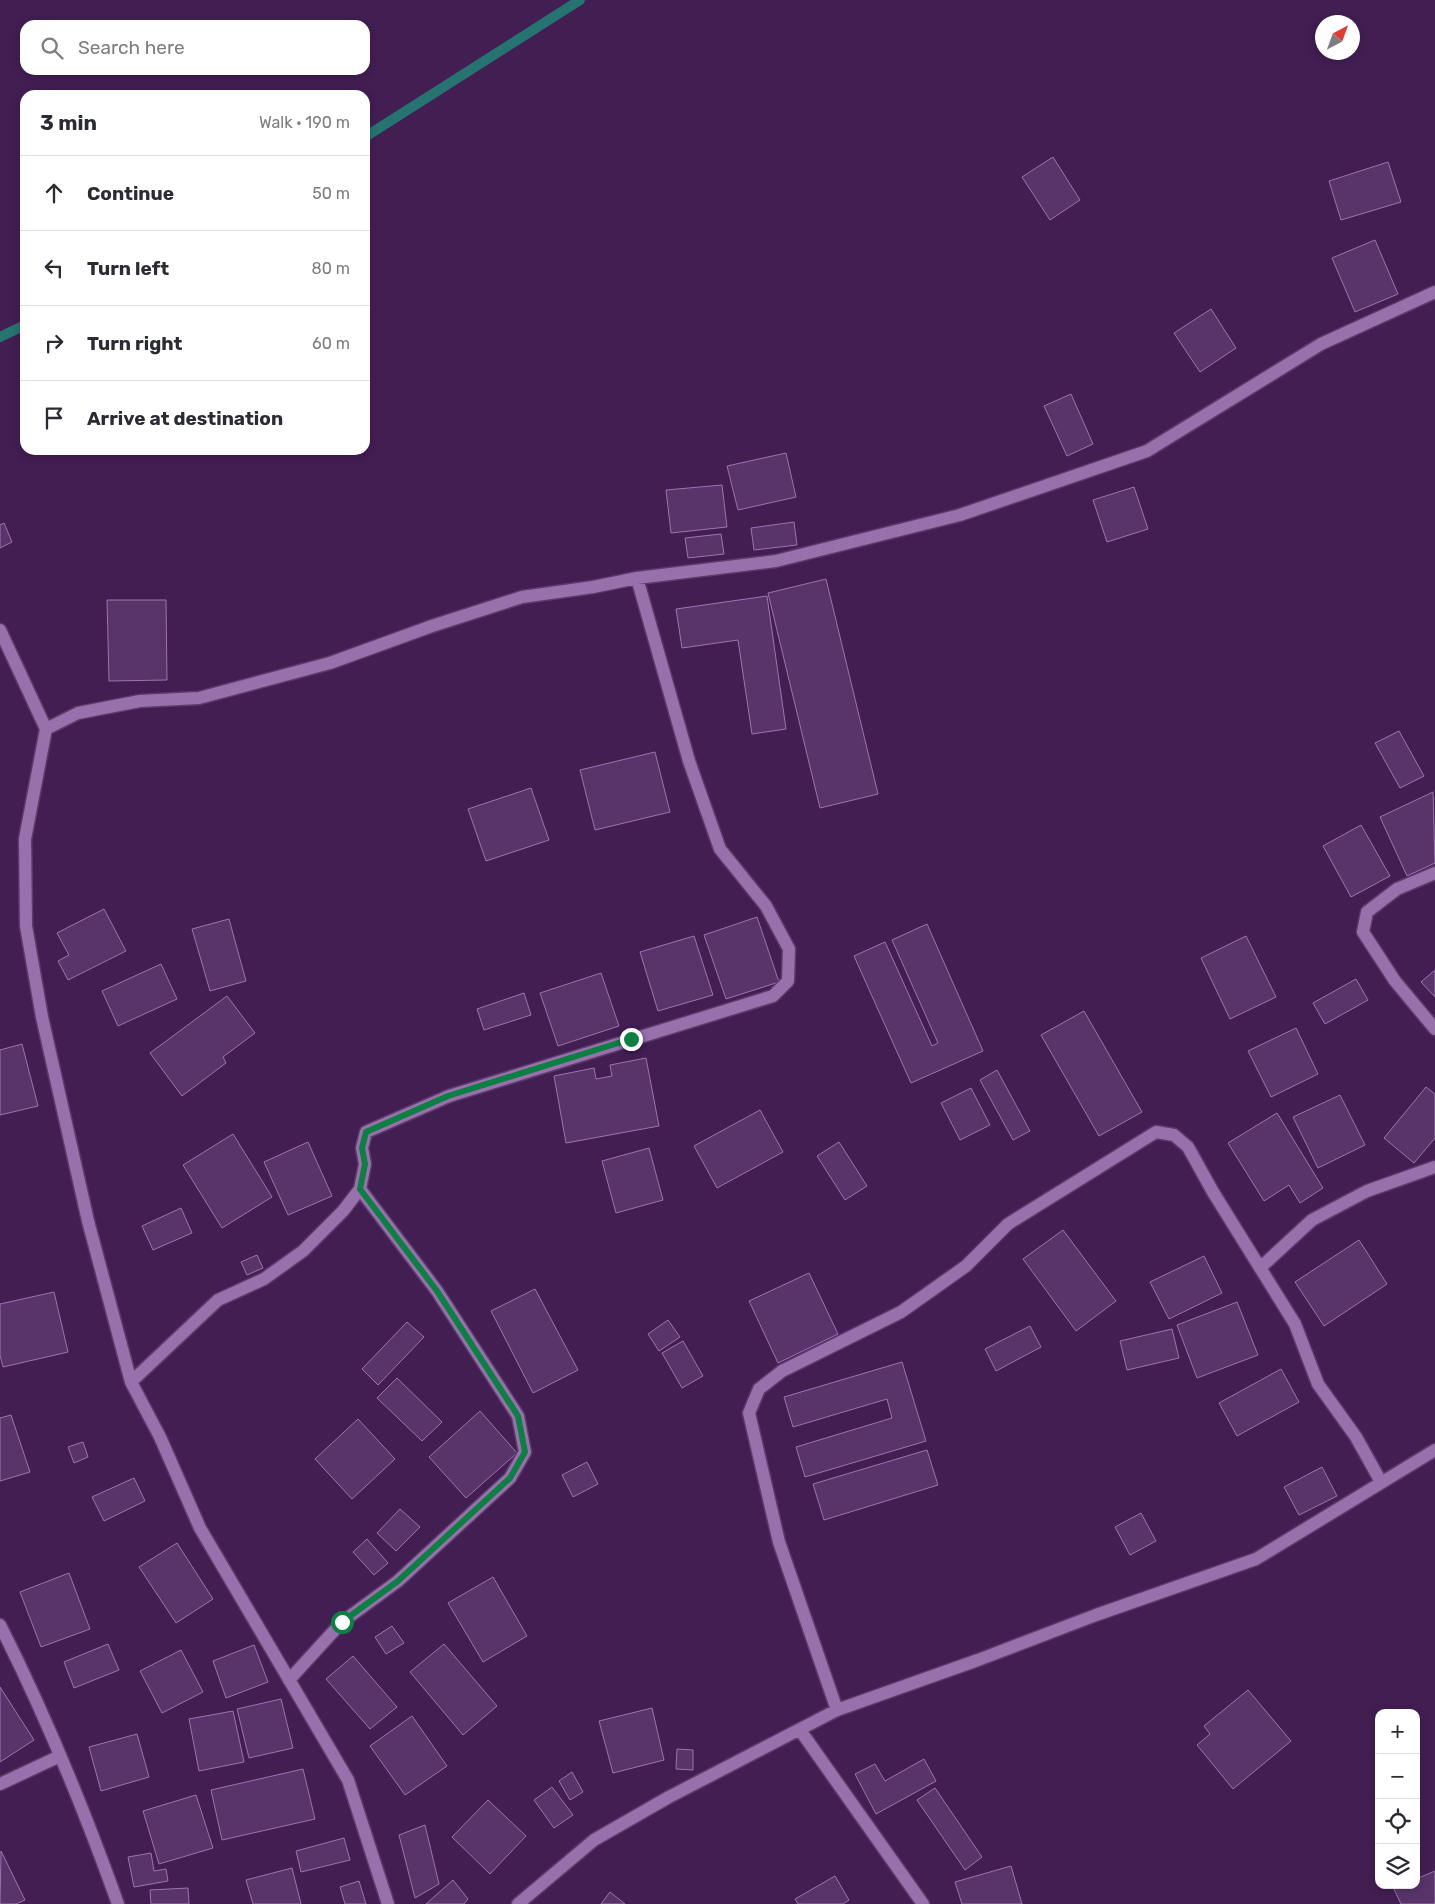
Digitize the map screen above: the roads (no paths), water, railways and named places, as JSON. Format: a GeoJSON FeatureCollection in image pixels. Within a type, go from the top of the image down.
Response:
{"type":"FeatureCollection","features":[{"type":"Feature","properties":{"kind":"street"},"geometry":{"type":"LineString","coordinates":[[46,729],[78,713],[140,701],[199,698],[330,663],[522,597],[593,587],[636,578],[786,559],[960,515],[1147,452],[1321,344],[1435,292]]}},
{"type":"Feature","properties":{"kind":"street"},"geometry":{"type":"LineString","coordinates":[[131,1382],[218,1300],[264,1280],[303,1251],[342,1211],[360,1189],[365,1164],[362,1148],[366,1132],[448,1096],[773,996],[788,981],[789,949],[766,906],[720,849],[689,762],[636,578]]}},
{"type":"Feature","properties":{"kind":"street"},"geometry":{"type":"LineString","coordinates":[[0,630],[46,729],[25,840],[26,926],[42,1017],[86,1211],[131,1382],[160,1438],[200,1528],[348,1780],[388,1904]]}},
{"type":"Feature","properties":{"kind":"street"},"geometry":{"type":"LineString","coordinates":[[1435,873],[1397,889],[1366,912],[1363,932],[1395,981],[1435,1029]]}},
{"type":"Feature","properties":{"kind":"street"},"geometry":{"type":"LineString","coordinates":[[837,1710],[779,1542],[749,1413],[759,1389],[782,1371],[901,1312],[966,1266],[1008,1224],[1156,1132],[1174,1135],[1188,1147],[1295,1324],[1318,1384],[1356,1437],[1381,1482]]}},
{"type":"Feature","properties":{"kind":"street"},"geometry":{"type":"LineString","coordinates":[[1260,1268],[1312,1220],[1368,1191],[1435,1166]]}},
{"type":"Feature","properties":{"kind":"street"},"geometry":{"type":"LineString","coordinates":[[289,1680],[342,1622],[398,1581],[510,1478],[525,1452],[518,1416],[437,1291],[360,1189]]}},
{"type":"Feature","properties":{"kind":"street"},"geometry":{"type":"LineString","coordinates":[[523,1903],[594,1840],[669,1797],[837,1710],[978,1660],[1096,1615],[1256,1560],[1435,1450]]}},
{"type":"Feature","properties":{"kind":"street"},"geometry":{"type":"LineString","coordinates":[[0,1625],[35,1694],[93,1834],[118,1904]]}},
{"type":"Feature","properties":{"kind":"street"},"geometry":{"type":"LineString","coordinates":[[800,1730],[923,1904]]}},
{"type":"Feature","properties":{"kind":"street"},"geometry":{"type":"LineString","coordinates":[[0,1784],[60,1756]]}},
{"type":"Feature","properties":{"kind":"waterway"},"geometry":{"type":"LineString","coordinates":[[370,134],[580,0]]}},
{"type":"Feature","properties":{"kind":"waterway"},"geometry":{"type":"LineString","coordinates":[[0,337],[20,327]]}}]}
